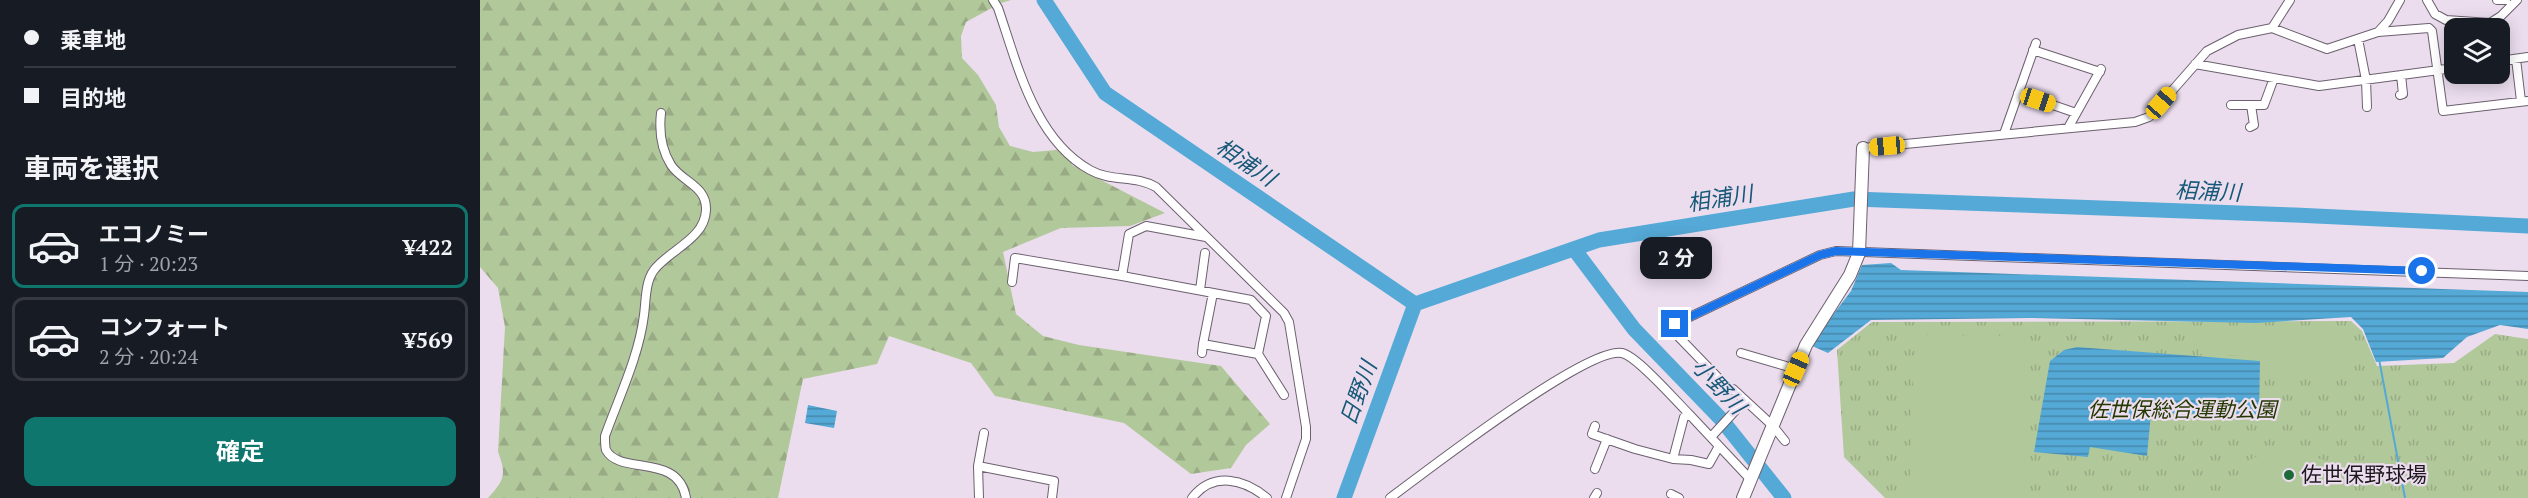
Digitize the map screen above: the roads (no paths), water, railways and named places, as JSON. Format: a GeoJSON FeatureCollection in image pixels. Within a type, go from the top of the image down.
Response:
{"type":"FeatureCollection","features":[{"type":"Feature","properties":{"kind":"street"},"geometry":{"type":"LineString","coordinates":[[993,0],[998,8],[1030,101],[1050,132],[1073,157],[1090,170],[1110,178],[1145,181],[1156,187],[1277,305],[1289,322],[1306,427],[1305,439],[1286,498]]}},
{"type":"Feature","properties":{"kind":"street"},"geometry":{"type":"LineString","coordinates":[[2272,28],[2290,0]]}},
{"type":"Feature","properties":{"kind":"street"},"geometry":{"type":"LineString","coordinates":[[2378,32],[2388,21],[2400,0]]}},
{"type":"Feature","properties":{"kind":"street"},"geometry":{"type":"LineString","coordinates":[[2427,0],[2435,15],[2446,20],[2482,23],[2490,23],[2501,16],[2517,0]]}},
{"type":"Feature","properties":{"kind":"street"},"geometry":{"type":"LineString","coordinates":[[2497,0],[2506,0]]}},
{"type":"Feature","properties":{"kind":"street"},"geometry":{"type":"LineString","coordinates":[[1743,498],[1806,345],[1850,274],[1859,251],[1863,152],[2004,134],[2135,122],[2149,117],[2207,51],[2238,35],[2272,28],[2327,49],[2378,32],[2429,28],[2432,31],[2443,111],[2525,101],[2516,59]]}},
{"type":"Feature","properties":{"kind":"street"},"geometry":{"type":"LineString","coordinates":[[2358,39],[2366,80],[2367,107]]}},
{"type":"Feature","properties":{"kind":"street"},"geometry":{"type":"LineString","coordinates":[[2004,134],[2035,46],[2101,70],[2068,128]]}},
{"type":"Feature","properties":{"kind":"street"},"geometry":{"type":"LineString","coordinates":[[2510,60],[2528,57]]}},
{"type":"Feature","properties":{"kind":"street"},"geometry":{"type":"LineString","coordinates":[[2195,64],[2319,87],[2444,69]]}},
{"type":"Feature","properties":{"kind":"street"},"geometry":{"type":"LineString","coordinates":[[2401,75],[2403,94]]}},
{"type":"Feature","properties":{"kind":"street"},"geometry":{"type":"LineString","coordinates":[[2231,105],[2264,105],[2274,78]]}},
{"type":"Feature","properties":{"kind":"street"},"geometry":{"type":"LineString","coordinates":[[2018,93],[2076,113]]}},
{"type":"Feature","properties":{"kind":"street"},"geometry":{"type":"LineString","coordinates":[[2250,105],[2254,125],[2250,127]]}},
{"type":"Feature","properties":{"kind":"street"},"geometry":{"type":"LineString","coordinates":[[661,113],[659,128],[663,147],[672,167],[692,183],[706,199],[706,213],[704,222],[695,234],[654,270],[649,279],[642,335],[604,436],[606,450],[615,459],[664,470],[677,479],[685,489],[686,498]]}},
{"type":"Feature","properties":{"kind":"street"},"geometry":{"type":"LineString","coordinates":[[1122,276],[1129,234],[1146,225],[1206,237]]}},
{"type":"Feature","properties":{"kind":"street"},"geometry":{"type":"LineString","coordinates":[[1785,441],[1745,401],[1732,389],[1730,390],[1672,330],[1675,324],[1820,255],[1836,251],[2528,276]]}},
{"type":"Feature","properties":{"kind":"street"},"geometry":{"type":"LineString","coordinates":[[1200,290],[1205,253]]}},
{"type":"Feature","properties":{"kind":"street"},"geometry":{"type":"LineString","coordinates":[[1012,282],[1015,258],[1251,300],[1266,316],[1258,354],[1284,395]]}},
{"type":"Feature","properties":{"kind":"street"},"geometry":{"type":"LineString","coordinates":[[1213,293],[1202,349],[1258,354]]}},
{"type":"Feature","properties":{"kind":"street"},"geometry":{"type":"LineString","coordinates":[[1390,498],[1514,406],[1575,370],[1620,352],[1627,355],[1659,383],[1752,478]]}},
{"type":"Feature","properties":{"kind":"street"},"geometry":{"type":"LineString","coordinates":[[1741,353],[1796,369]]}},
{"type":"Feature","properties":{"kind":"street"},"geometry":{"type":"LineString","coordinates":[[1711,437],[1745,401]]}},
{"type":"Feature","properties":{"kind":"street"},"geometry":{"type":"LineString","coordinates":[[1672,459],[1684,417],[1689,414]]}},
{"type":"Feature","properties":{"kind":"street"},"geometry":{"type":"LineString","coordinates":[[1595,426],[1593,434],[1672,459],[1691,459],[1709,464],[1719,446]]}},
{"type":"Feature","properties":{"kind":"street"},"geometry":{"type":"LineString","coordinates":[[979,498],[978,466],[984,433]]}},
{"type":"Feature","properties":{"kind":"street"},"geometry":{"type":"LineString","coordinates":[[1596,469],[1607,439]]}},
{"type":"Feature","properties":{"kind":"street"},"geometry":{"type":"LineString","coordinates":[[978,466],[1054,481],[1052,498]]}},
{"type":"Feature","properties":{"kind":"street"},"geometry":{"type":"LineString","coordinates":[[1192,498],[1198,490],[1223,479],[1241,482],[1258,490],[1267,498]]}},
{"type":"Feature","properties":{"kind":"water"},"geometry":{"type":"Polygon","coordinates":[[[1891,263],[1901,270],[2528,292],[2528,329],[2500,325],[2467,337],[2443,358],[2376,362],[2363,329],[2351,317],[2256,323],[2029,318],[1871,320],[1828,353],[1810,345],[1851,291],[1862,265],[1891,263]]]}},
{"type":"Feature","properties":{"kind":"water"},"geometry":{"type":"Polygon","coordinates":[[[2077,347],[2260,361],[2259,415],[2151,413],[2147,456],[2090,447],[2088,457],[2034,452],[2050,361],[2064,350],[2077,347]]]}},
{"type":"Feature","properties":{"kind":"water"},"geometry":{"type":"Polygon","coordinates":[[[808,405],[837,411],[834,428],[805,423],[808,405]]]}},
{"type":"Feature","properties":{"kind":"waterway","name":"相浦川"},"geometry":{"type":"LineString","coordinates":[[1044,0],[1105,93],[1415,304],[1599,240],[1854,199],[2528,226]]}},
{"type":"Feature","properties":{"kind":"waterway","name":"小野川"},"geometry":{"type":"LineString","coordinates":[[1574,249],[1634,329],[1721,419],[1784,498]]}},
{"type":"Feature","properties":{"kind":"waterway","name":"日野川"},"geometry":{"type":"LineString","coordinates":[[1344,498],[1415,304]]}},
{"type":"Feature","properties":{"kind":"waterway"},"geometry":{"type":"LineString","coordinates":[[2379,359],[2405,498]]}},
{"type":"Feature","properties":{"kind":"place","name":"佐世保野球場"},"geometry":{"type":"Point","coordinates":[2289,475]}},
{"type":"Feature","properties":{"kind":"park label","name":"佐世保総合運動公園"},"geometry":{"type":"Point","coordinates":[2182,410]}}]}
